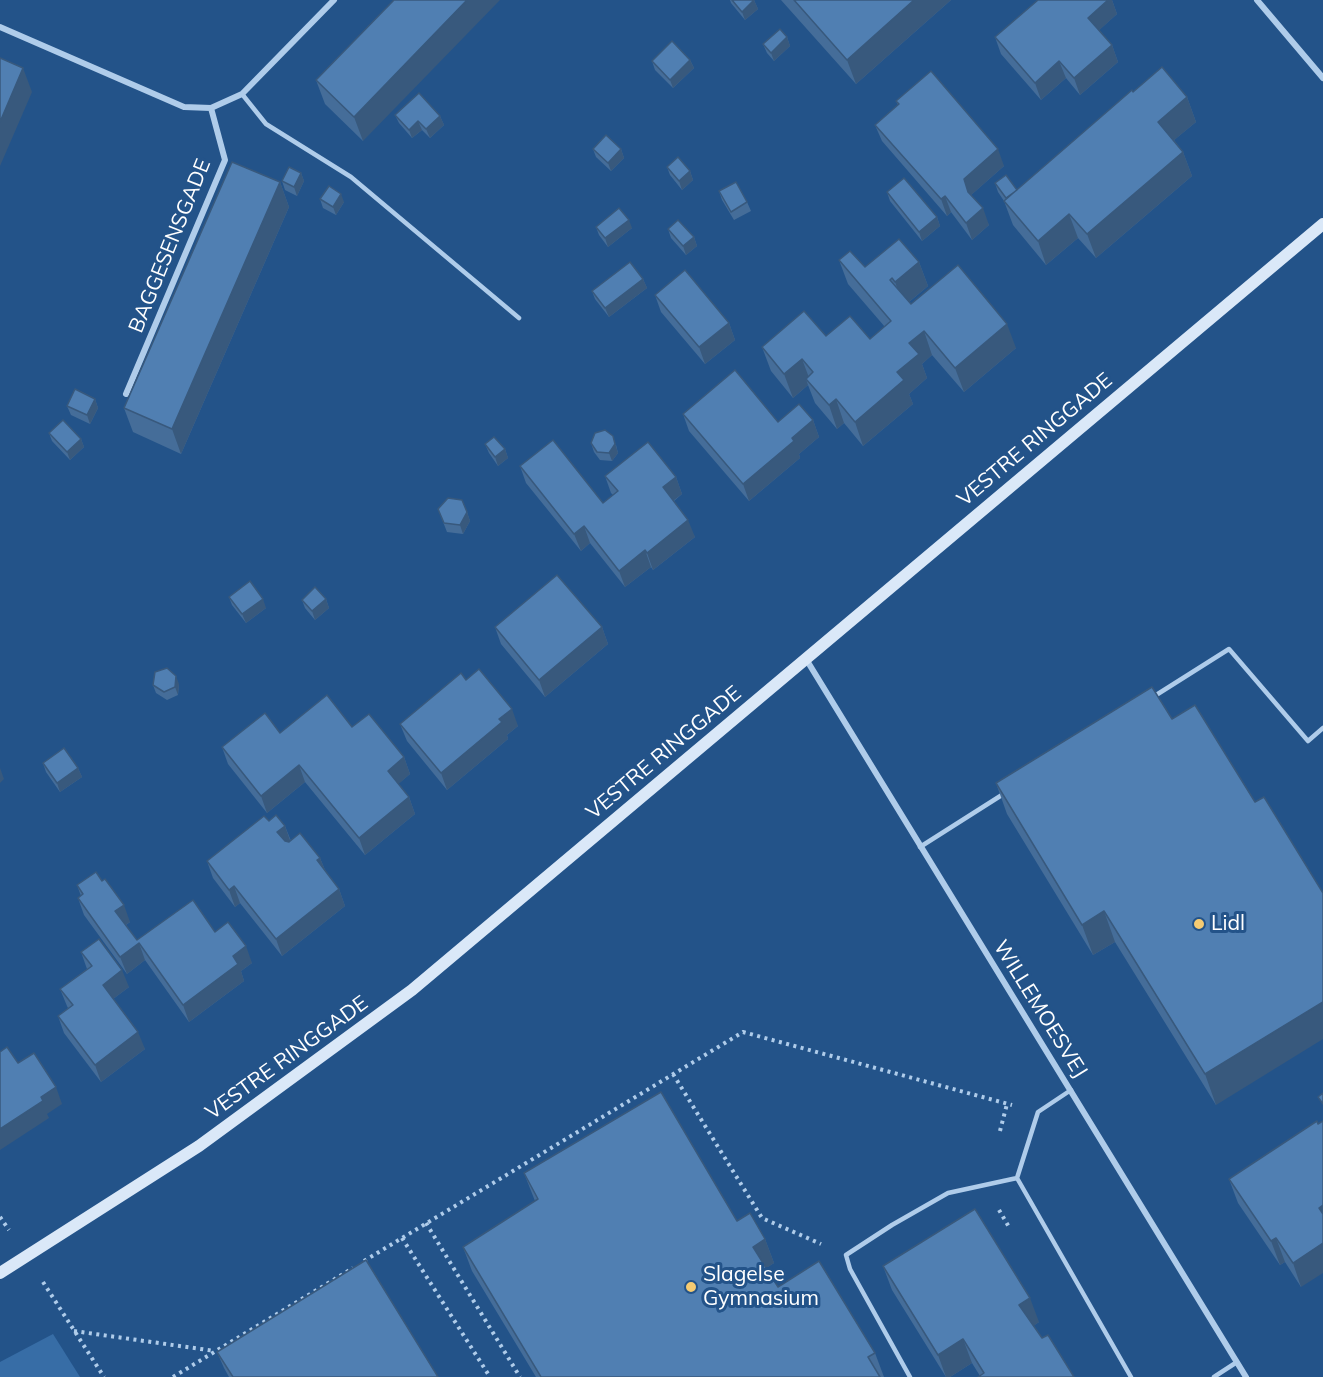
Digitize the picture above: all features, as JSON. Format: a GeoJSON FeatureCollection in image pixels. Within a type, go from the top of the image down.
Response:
{"type":"FeatureCollection","features":[{"type":"Feature","properties":{"kind":"street"},"geometry":{"type":"LineString","coordinates":[[0,27],[184,107],[212,108],[242,94],[334,0]]}},
{"type":"Feature","properties":{"kind":"street"},"geometry":{"type":"LineString","coordinates":[[1257,0],[1323,78]]}},
{"type":"Feature","properties":{"kind":"street","name":"BAGGESENSGADE"},"geometry":{"type":"LineString","coordinates":[[126,394],[225,159],[212,108]]}},
{"type":"Feature","properties":{"kind":"street","name":"VESTRE RINGGADE"},"geometry":{"type":"LineString","coordinates":[[0,1273],[27,1258],[199,1146],[412,990],[1323,224]]}},
{"type":"Feature","properties":{"kind":"street","name":"WILLEMOESVEJ"},"geometry":{"type":"LineString","coordinates":[[806,658],[1246,1377]]}},
{"type":"Feature","properties":{"kind":"lane"},"geometry":{"type":"LineString","coordinates":[[242,94],[266,124],[351,177],[519,318]]}},
{"type":"Feature","properties":{"kind":"lane"},"geometry":{"type":"LineString","coordinates":[[1149,699],[1229,649],[1308,741],[1323,728]]}},
{"type":"Feature","properties":{"kind":"lane"},"geometry":{"type":"LineString","coordinates":[[920,847],[1010,789]]}},
{"type":"Feature","properties":{"kind":"lane"},"geometry":{"type":"LineString","coordinates":[[1071,1090],[1038,1112],[1017,1178],[1131,1377]]}},
{"type":"Feature","properties":{"kind":"lane"},"geometry":{"type":"LineString","coordinates":[[910,1377],[850,1269],[846,1255],[892,1224],[948,1193],[1017,1178]]}},
{"type":"Feature","properties":{"kind":"lane"},"geometry":{"type":"LineString","coordinates":[[1214,1377],[1237,1362]]}},
{"type":"Feature","properties":{"kind":"path"},"geometry":{"type":"LineString","coordinates":[[173,1377],[743,1032],[1038,1112]]}},
{"type":"Feature","properties":{"kind":"path"},"geometry":{"type":"LineString","coordinates":[[673,1074],[762,1218],[846,1255]]}},
{"type":"Feature","properties":{"kind":"path"},"geometry":{"type":"LineString","coordinates":[[426,1223],[520,1377]]}},
{"type":"Feature","properties":{"kind":"path"},"geometry":{"type":"LineString","coordinates":[[402,1238],[490,1377]]}},
{"type":"Feature","properties":{"kind":"path"},"geometry":{"type":"LineString","coordinates":[[27,1258],[104,1377]]}},
{"type":"Feature","properties":{"kind":"path"},"geometry":{"type":"LineString","coordinates":[[74,1331],[216,1351]]}},
{"type":"Feature","properties":{"kind":"shaded area"},"geometry":{"type":"Polygon","coordinates":[[[53,1334],[80,1377],[0,1377],[0,1362],[53,1334]]]}},
{"type":"Feature","properties":{"kind":"building"},"geometry":{"type":"Polygon","coordinates":[[[394,0],[467,0],[354,117],[316,80],[394,0]]]}},
{"type":"Feature","properties":{"kind":"building"},"geometry":{"type":"Polygon","coordinates":[[[732,0],[754,0],[742,12],[732,0]]]}},
{"type":"Feature","properties":{"kind":"building"},"geometry":{"type":"Polygon","coordinates":[[[794,0],[914,0],[847,60],[794,0]]]}},
{"type":"Feature","properties":{"kind":"building"},"geometry":{"type":"Polygon","coordinates":[[[1038,0],[1108,0],[1088,18],[1112,45],[1074,78],[1059,61],[1035,83],[995,37],[1038,0]]]}},
{"type":"Feature","properties":{"kind":"building"},"geometry":{"type":"Polygon","coordinates":[[[780,29],[787,37],[771,53],[763,44],[780,29]]]}},
{"type":"Feature","properties":{"kind":"building"},"geometry":{"type":"Polygon","coordinates":[[[672,41],[690,60],[670,80],[652,61],[672,41]]]}},
{"type":"Feature","properties":{"kind":"building"},"geometry":{"type":"Polygon","coordinates":[[[0,58],[23,68],[0,122],[0,58]]]}},
{"type":"Feature","properties":{"kind":"building"},"geometry":{"type":"Polygon","coordinates":[[[1162,67],[1187,97],[1158,122],[1183,152],[1087,234],[1069,214],[1038,241],[1004,201],[1132,90],[1133,92],[1162,67]]]}},
{"type":"Feature","properties":{"kind":"building"},"geometry":{"type":"Polygon","coordinates":[[[931,71],[998,149],[964,179],[968,192],[983,208],[966,223],[945,196],[941,199],[875,125],[899,104],[896,101],[931,71]]]}},
{"type":"Feature","properties":{"kind":"building"},"geometry":{"type":"Polygon","coordinates":[[[419,93],[440,116],[426,129],[418,121],[409,130],[395,115],[419,93]]]}},
{"type":"Feature","properties":{"kind":"building"},"geometry":{"type":"Polygon","coordinates":[[[606,135],[621,149],[608,163],[593,149],[606,135]]]}},
{"type":"Feature","properties":{"kind":"building"},"geometry":{"type":"Polygon","coordinates":[[[678,157],[690,171],[679,181],[667,167],[678,157]]]}},
{"type":"Feature","properties":{"kind":"building"},"geometry":{"type":"Polygon","coordinates":[[[232,162],[280,182],[172,429],[124,408],[232,162]]]}},
{"type":"Feature","properties":{"kind":"building"},"geometry":{"type":"Polygon","coordinates":[[[289,167],[301,173],[294,187],[282,181],[289,167]]]}},
{"type":"Feature","properties":{"kind":"building"},"geometry":{"type":"Polygon","coordinates":[[[1006,175],[1017,190],[1006,198],[995,183],[1006,175]]]}},
{"type":"Feature","properties":{"kind":"building"},"geometry":{"type":"Polygon","coordinates":[[[904,178],[937,217],[919,232],[887,192],[904,178]]]}},
{"type":"Feature","properties":{"kind":"building"},"geometry":{"type":"Polygon","coordinates":[[[736,182],[747,202],[731,212],[719,191],[736,182]]]}},
{"type":"Feature","properties":{"kind":"building"},"geometry":{"type":"Polygon","coordinates":[[[329,186],[341,194],[333,207],[320,199],[329,186]]]}},
{"type":"Feature","properties":{"kind":"building"},"geometry":{"type":"Polygon","coordinates":[[[619,208],[629,220],[605,238],[596,227],[619,208]]]}},
{"type":"Feature","properties":{"kind":"building"},"geometry":{"type":"Polygon","coordinates":[[[678,220],[694,237],[683,246],[668,229],[678,220]]]}},
{"type":"Feature","properties":{"kind":"building"},"geometry":{"type":"Polygon","coordinates":[[[899,239],[919,262],[895,282],[892,278],[890,280],[911,304],[958,265],[1007,324],[955,368],[924,331],[909,343],[919,354],[897,372],[904,380],[855,422],[836,399],[829,405],[806,379],[813,372],[802,359],[784,374],[762,347],[804,311],[826,336],[850,316],[870,339],[891,321],[839,260],[850,251],[865,267],[899,239]]]}},
{"type":"Feature","properties":{"kind":"building"},"geometry":{"type":"Polygon","coordinates":[[[630,262],[643,279],[605,308],[592,291],[630,262]]]}},
{"type":"Feature","properties":{"kind":"building"},"geometry":{"type":"Polygon","coordinates":[[[685,270],[729,323],[699,347],[655,295],[685,270]]]}},
{"type":"Feature","properties":{"kind":"building"},"geometry":{"type":"Polygon","coordinates":[[[735,370],[778,422],[799,404],[813,420],[792,438],[794,441],[743,484],[683,414],[735,370]]]}},
{"type":"Feature","properties":{"kind":"building"},"geometry":{"type":"Polygon","coordinates":[[[75,389],[95,399],[87,415],[67,406],[75,389]]]}},
{"type":"Feature","properties":{"kind":"building"},"geometry":{"type":"Polygon","coordinates":[[[63,420],[81,439],[67,452],[49,433],[63,420]]]}},
{"type":"Feature","properties":{"kind":"building"},"geometry":{"type":"Polygon","coordinates":[[[605,430],[613,436],[615,444],[609,453],[597,452],[591,443],[595,433],[605,430]]]}},
{"type":"Feature","properties":{"kind":"building"},"geometry":{"type":"Polygon","coordinates":[[[494,437],[505,449],[495,457],[485,444],[494,437]]]}},
{"type":"Feature","properties":{"kind":"building"},"geometry":{"type":"Polygon","coordinates":[[[553,440],[603,503],[618,491],[605,476],[648,442],[676,477],[663,487],[688,520],[647,553],[645,550],[619,571],[584,526],[574,534],[520,466],[553,440]]]}},
{"type":"Feature","properties":{"kind":"building"},"geometry":{"type":"Polygon","coordinates":[[[448,498],[462,500],[467,512],[460,525],[444,523],[438,509],[448,498]]]}},
{"type":"Feature","properties":{"kind":"building"},"geometry":{"type":"Polygon","coordinates":[[[557,575],[602,627],[539,680],[495,627],[557,575]]]}},
{"type":"Feature","properties":{"kind":"building"},"geometry":{"type":"Polygon","coordinates":[[[250,581],[263,599],[242,614],[229,597],[250,581]]]}},
{"type":"Feature","properties":{"kind":"building"},"geometry":{"type":"Polygon","coordinates":[[[315,587],[326,599],[312,611],[302,600],[315,587]]]}},
{"type":"Feature","properties":{"kind":"building"},"geometry":{"type":"Polygon","coordinates":[[[167,668],[176,676],[175,687],[164,692],[153,685],[155,672],[167,668]]]}},
{"type":"Feature","properties":{"kind":"building"},"geometry":{"type":"Polygon","coordinates":[[[479,669],[512,709],[499,719],[502,722],[441,773],[400,724],[461,673],[466,680],[479,669]]]}},
{"type":"Feature","properties":{"kind":"building","name":"Lidl"},"geometry":{"type":"Polygon","coordinates":[[[1152,687],[1172,719],[1195,705],[1255,802],[1264,797],[1323,893],[1323,1002],[1205,1074],[1104,911],[1082,925],[996,783],[1152,687]]]}},
{"type":"Feature","properties":{"kind":"building"},"geometry":{"type":"Polygon","coordinates":[[[327,695],[352,727],[369,714],[404,757],[388,771],[409,797],[359,838],[299,765],[261,796],[222,747],[265,713],[280,733],[327,695]]]}},
{"type":"Feature","properties":{"kind":"building"},"geometry":{"type":"Polygon","coordinates":[[[64,748],[78,768],[57,783],[43,763],[64,748]]]}},
{"type":"Feature","properties":{"kind":"building"},"geometry":{"type":"Polygon","coordinates":[[[276,815],[285,826],[277,832],[289,842],[300,833],[320,858],[317,860],[339,889],[276,939],[234,886],[229,890],[207,861],[264,816],[269,821],[276,815]]]}},
{"type":"Feature","properties":{"kind":"building"},"geometry":{"type":"Polygon","coordinates":[[[96,872],[102,881],[105,879],[124,905],[115,911],[137,940],[193,900],[215,932],[228,922],[246,946],[233,956],[238,964],[183,1005],[139,943],[120,957],[78,898],[83,894],[77,885],[96,872]]]}},
{"type":"Feature","properties":{"kind":"building"},"geometry":{"type":"Polygon","coordinates":[[[99,939],[122,970],[103,985],[138,1032],[95,1065],[58,1016],[73,1005],[60,989],[92,966],[81,952],[99,939]]]}},
{"type":"Feature","properties":{"kind":"building"},"geometry":{"type":"Polygon","coordinates":[[[7,1047],[18,1063],[34,1053],[56,1087],[41,1097],[43,1101],[0,1129],[0,1052],[7,1047]]]}},
{"type":"Feature","properties":{"kind":"building"},"geometry":{"type":"Polygon","coordinates":[[[661,1092],[737,1221],[750,1213],[765,1239],[753,1247],[778,1287],[819,1261],[875,1353],[868,1357],[880,1377],[541,1377],[463,1247],[538,1199],[524,1173],[661,1092]]]}},
{"type":"Feature","properties":{"kind":"building"},"geometry":{"type":"Polygon","coordinates":[[[1323,1093],[1323,1104],[1318,1097],[1323,1093]]]}},
{"type":"Feature","properties":{"kind":"building"},"geometry":{"type":"Polygon","coordinates":[[[1317,1121],[1318,1124],[1323,1121],[1323,1205],[1319,1208],[1323,1214],[1323,1243],[1293,1263],[1276,1238],[1271,1241],[1229,1179],[1317,1121]]]}},
{"type":"Feature","properties":{"kind":"building"},"geometry":{"type":"Polygon","coordinates":[[[975,1209],[1030,1298],[1019,1305],[1042,1338],[1048,1335],[1074,1377],[978,1377],[984,1373],[963,1339],[938,1355],[883,1266],[975,1209]]]}},
{"type":"Feature","properties":{"kind":"building"},"geometry":{"type":"Polygon","coordinates":[[[366,1260],[438,1377],[233,1377],[217,1352],[366,1260]]]}},
{"type":"Feature","properties":{"kind":"place","name":"Lidl"},"geometry":{"type":"Point","coordinates":[1199,924]}},
{"type":"Feature","properties":{"kind":"place","name":"Slagelse Gymnasium"},"geometry":{"type":"Point","coordinates":[691,1287]}}]}
